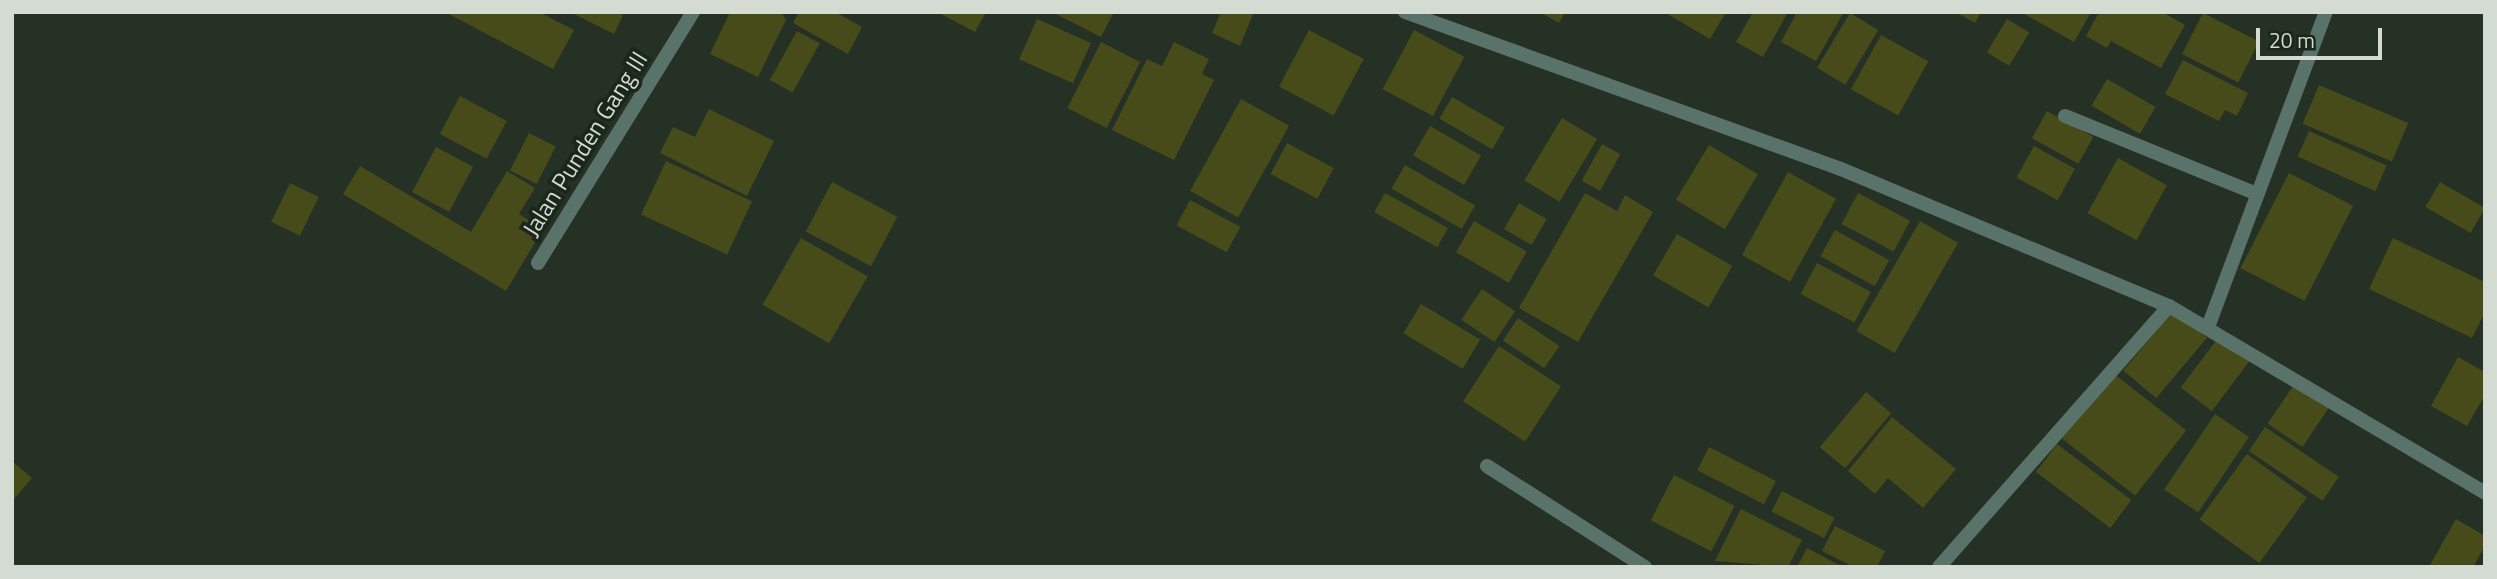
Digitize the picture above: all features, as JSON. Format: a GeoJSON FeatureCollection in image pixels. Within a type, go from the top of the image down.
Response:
{"type":"FeatureCollection","features":[{"type":"Feature","properties":{"kind":"street","name":"Jalan Punden Gang III"},"geometry":{"type":"LineString","coordinates":[[538,263],[693,12]]}},
{"type":"Feature","properties":{"kind":"street"},"geometry":{"type":"LineString","coordinates":[[1405,12],[1841,169],[2169,306],[2483,489]]}},
{"type":"Feature","properties":{"kind":"street"},"geometry":{"type":"LineString","coordinates":[[2208,327],[2326,12]]}},
{"type":"Feature","properties":{"kind":"street"},"geometry":{"type":"LineString","coordinates":[[2065,116],[2257,194]]}},
{"type":"Feature","properties":{"kind":"street"},"geometry":{"type":"LineString","coordinates":[[1942,566],[2169,306]]}},
{"type":"Feature","properties":{"kind":"street"},"geometry":{"type":"LineString","coordinates":[[1486,466],[1645,567]]}},
{"type":"Feature","properties":{"kind":"building"},"geometry":{"type":"Polygon","coordinates":[[[445,12],[539,12],[574,30],[553,69],[445,12]]]}},
{"type":"Feature","properties":{"kind":"building"},"geometry":{"type":"Polygon","coordinates":[[[570,12],[617,12],[623,15],[614,34],[570,12]]]}},
{"type":"Feature","properties":{"kind":"building"},"geometry":{"type":"Polygon","coordinates":[[[730,12],[781,12],[786,20],[758,77],[710,54],[730,12]]]}},
{"type":"Feature","properties":{"kind":"building"},"geometry":{"type":"Polygon","coordinates":[[[799,12],[835,12],[862,27],[848,54],[793,23],[799,12]]]}},
{"type":"Feature","properties":{"kind":"building"},"geometry":{"type":"Polygon","coordinates":[[[937,12],[986,12],[975,32],[937,12]]]}},
{"type":"Feature","properties":{"kind":"building"},"geometry":{"type":"Polygon","coordinates":[[[1052,12],[1114,12],[1101,37],[1052,12]]]}},
{"type":"Feature","properties":{"kind":"building"},"geometry":{"type":"Polygon","coordinates":[[[1221,12],[1254,12],[1240,46],[1212,33],[1221,12]]]}},
{"type":"Feature","properties":{"kind":"building"},"geometry":{"type":"Polygon","coordinates":[[[1540,12],[1565,12],[1559,23],[1540,12]]]}},
{"type":"Feature","properties":{"kind":"building"},"geometry":{"type":"Polygon","coordinates":[[[1664,12],[1726,12],[1710,39],[1664,12]]]}},
{"type":"Feature","properties":{"kind":"building"},"geometry":{"type":"Polygon","coordinates":[[[1753,12],[1788,12],[1763,57],[1736,42],[1753,12]]]}},
{"type":"Feature","properties":{"kind":"building"},"geometry":{"type":"Polygon","coordinates":[[[1797,12],[1844,12],[1816,61],[1781,42],[1797,12]]]}},
{"type":"Feature","properties":{"kind":"building"},"geometry":{"type":"Polygon","coordinates":[[[1955,12],[1981,12],[1975,23],[1955,12]]]}},
{"type":"Feature","properties":{"kind":"building"},"geometry":{"type":"Polygon","coordinates":[[[2021,12],[2091,12],[2074,42],[2021,12]]]}},
{"type":"Feature","properties":{"kind":"building"},"geometry":{"type":"Polygon","coordinates":[[[2099,12],[2162,12],[2185,25],[2161,68],[2111,41],[2107,48],[2086,36],[2099,12]]]}},
{"type":"Feature","properties":{"kind":"building"},"geometry":{"type":"Polygon","coordinates":[[[1850,13],[1878,30],[1845,85],[1817,68],[1850,13]]]}},
{"type":"Feature","properties":{"kind":"building"},"geometry":{"type":"Polygon","coordinates":[[[2203,13],[2259,42],[2238,83],[2182,54],[2203,13]]]}},
{"type":"Feature","properties":{"kind":"building"},"geometry":{"type":"Polygon","coordinates":[[[1037,19],[1091,43],[1073,83],[1019,59],[1037,19]]]}},
{"type":"Feature","properties":{"kind":"building"},"geometry":{"type":"Polygon","coordinates":[[[2007,19],[2029,32],[2009,66],[1987,52],[2007,19]]]}},
{"type":"Feature","properties":{"kind":"building"},"geometry":{"type":"Polygon","coordinates":[[[1309,30],[1364,59],[1334,116],[1279,87],[1309,30]]]}},
{"type":"Feature","properties":{"kind":"building"},"geometry":{"type":"Polygon","coordinates":[[[1414,30],[1464,57],[1433,116],[1383,89],[1414,30]]]}},
{"type":"Feature","properties":{"kind":"building"},"geometry":{"type":"Polygon","coordinates":[[[797,31],[820,44],[793,93],[770,80],[797,31]]]}},
{"type":"Feature","properties":{"kind":"building"},"geometry":{"type":"Polygon","coordinates":[[[1881,35],[1928,61],[1898,115],[1851,89],[1881,35]]]}},
{"type":"Feature","properties":{"kind":"building"},"geometry":{"type":"Polygon","coordinates":[[[1101,42],[1140,62],[1107,128],[1067,108],[1101,42]]]}},
{"type":"Feature","properties":{"kind":"building"},"geometry":{"type":"Polygon","coordinates":[[[1174,42],[1209,59],[1202,74],[1214,80],[1174,160],[1112,130],[1147,59],[1162,66],[1174,42]]]}},
{"type":"Feature","properties":{"kind":"building"},"geometry":{"type":"Polygon","coordinates":[[[2183,60],[2248,93],[2237,116],[2225,110],[2219,121],[2165,94],[2183,60]]]}},
{"type":"Feature","properties":{"kind":"building"},"geometry":{"type":"Polygon","coordinates":[[[2107,79],[2155,107],[2140,134],[2092,106],[2107,79]]]}},
{"type":"Feature","properties":{"kind":"building"},"geometry":{"type":"Polygon","coordinates":[[[2319,85],[2408,123],[2392,162],[2303,124],[2319,85]]]}},
{"type":"Feature","properties":{"kind":"building"},"geometry":{"type":"Polygon","coordinates":[[[460,96],[507,121],[487,159],[440,134],[460,96]]]}},
{"type":"Feature","properties":{"kind":"building"},"geometry":{"type":"Polygon","coordinates":[[[1452,97],[1505,128],[1492,149],[1440,119],[1452,97]]]}},
{"type":"Feature","properties":{"kind":"building"},"geometry":{"type":"Polygon","coordinates":[[[1241,99],[1289,126],[1238,217],[1190,191],[1241,99]]]}},
{"type":"Feature","properties":{"kind":"building"},"geometry":{"type":"Polygon","coordinates":[[[709,109],[774,141],[747,196],[660,153],[673,127],[695,137],[709,109]]]}},
{"type":"Feature","properties":{"kind":"building"},"geometry":{"type":"Polygon","coordinates":[[[2047,111],[2093,137],[2078,164],[2032,138],[2047,111]]]}},
{"type":"Feature","properties":{"kind":"building"},"geometry":{"type":"Polygon","coordinates":[[[1562,118],[1597,139],[1560,202],[1524,181],[1562,118]]]}},
{"type":"Feature","properties":{"kind":"building"},"geometry":{"type":"Polygon","coordinates":[[[1430,126],[1481,156],[1464,185],[1413,155],[1430,126]]]}},
{"type":"Feature","properties":{"kind":"building"},"geometry":{"type":"Polygon","coordinates":[[[2309,131],[2387,166],[2375,191],[2298,157],[2309,131]]]}},
{"type":"Feature","properties":{"kind":"building"},"geometry":{"type":"Polygon","coordinates":[[[529,133],[556,147],[537,184],[510,170],[529,133]]]}},
{"type":"Feature","properties":{"kind":"building"},"geometry":{"type":"Polygon","coordinates":[[[1287,143],[1334,168],[1317,199],[1271,174],[1287,143]]]}},
{"type":"Feature","properties":{"kind":"building"},"geometry":{"type":"Polygon","coordinates":[[[1602,144],[1620,154],[1600,191],[1582,181],[1602,144]]]}},
{"type":"Feature","properties":{"kind":"building"},"geometry":{"type":"Polygon","coordinates":[[[1709,145],[1758,174],[1725,229],[1676,200],[1709,145]]]}},
{"type":"Feature","properties":{"kind":"building"},"geometry":{"type":"Polygon","coordinates":[[[2034,146],[2075,169],[2058,200],[2017,177],[2034,146]]]}},
{"type":"Feature","properties":{"kind":"building"},"geometry":{"type":"Polygon","coordinates":[[[436,147],[473,167],[449,212],[412,192],[436,147]]]}},
{"type":"Feature","properties":{"kind":"building"},"geometry":{"type":"Polygon","coordinates":[[[2118,158],[2167,185],[2136,240],[2087,213],[2118,158]]]}},
{"type":"Feature","properties":{"kind":"building"},"geometry":{"type":"Polygon","coordinates":[[[666,161],[752,201],[727,255],[641,214],[666,161]]]}},
{"type":"Feature","properties":{"kind":"building"},"geometry":{"type":"Polygon","coordinates":[[[1405,165],[1475,206],[1462,229],[1392,188],[1405,165]]]}},
{"type":"Feature","properties":{"kind":"building"},"geometry":{"type":"Polygon","coordinates":[[[360,166],[471,232],[507,171],[535,188],[519,214],[543,229],[506,291],[343,194],[360,166]]]}},
{"type":"Feature","properties":{"kind":"building"},"geometry":{"type":"Polygon","coordinates":[[[1788,172],[1836,199],[1790,282],[1742,255],[1788,172]]]}},
{"type":"Feature","properties":{"kind":"building"},"geometry":{"type":"Polygon","coordinates":[[[2289,173],[2353,206],[2305,301],[2240,268],[2289,173]]]}},
{"type":"Feature","properties":{"kind":"building"},"geometry":{"type":"Polygon","coordinates":[[[832,182],[897,217],[871,266],[806,231],[832,182]]]}},
{"type":"Feature","properties":{"kind":"building"},"geometry":{"type":"Polygon","coordinates":[[[2440,182],[2485,208],[2471,233],[2426,207],[2440,182]]]}},
{"type":"Feature","properties":{"kind":"building"},"geometry":{"type":"Polygon","coordinates":[[[290,183],[319,197],[300,236],[271,222],[290,183]]]}},
{"type":"Feature","properties":{"kind":"building"},"geometry":{"type":"Polygon","coordinates":[[[1385,193],[1448,228],[1437,247],[1374,212],[1385,193]]]}},
{"type":"Feature","properties":{"kind":"building"},"geometry":{"type":"Polygon","coordinates":[[[1585,193],[1617,211],[1625,195],[1653,212],[1578,342],[1519,308],[1585,193]]]}},
{"type":"Feature","properties":{"kind":"building"},"geometry":{"type":"Polygon","coordinates":[[[1858,193],[1910,221],[1894,252],[1842,224],[1858,193]]]}},
{"type":"Feature","properties":{"kind":"building"},"geometry":{"type":"Polygon","coordinates":[[[1190,200],[1240,227],[1227,252],[1176,226],[1190,200]]]}},
{"type":"Feature","properties":{"kind":"building"},"geometry":{"type":"Polygon","coordinates":[[[1519,203],[1547,219],[1532,245],[1504,229],[1519,203]]]}},
{"type":"Feature","properties":{"kind":"building"},"geometry":{"type":"Polygon","coordinates":[[[1474,221],[1527,252],[1509,283],[1456,252],[1474,221]]]}},
{"type":"Feature","properties":{"kind":"building"},"geometry":{"type":"Polygon","coordinates":[[[1920,221],[1958,243],[1895,353],[1856,331],[1920,221]]]}},
{"type":"Feature","properties":{"kind":"building"},"geometry":{"type":"Polygon","coordinates":[[[1835,230],[1889,260],[1875,286],[1820,256],[1835,230]]]}},
{"type":"Feature","properties":{"kind":"building"},"geometry":{"type":"Polygon","coordinates":[[[1677,234],[1732,266],[1708,308],[1653,276],[1677,234]]]}},
{"type":"Feature","properties":{"kind":"building"},"geometry":{"type":"Polygon","coordinates":[[[801,238],[868,276],[829,343],[762,305],[801,238]]]}},
{"type":"Feature","properties":{"kind":"building"},"geometry":{"type":"Polygon","coordinates":[[[2393,238],[2485,282],[2485,312],[2472,338],[2369,289],[2393,238]]]}},
{"type":"Feature","properties":{"kind":"building"},"geometry":{"type":"Polygon","coordinates":[[[1817,263],[1871,292],[1854,323],[1801,294],[1817,263]]]}},
{"type":"Feature","properties":{"kind":"building"},"geometry":{"type":"Polygon","coordinates":[[[1482,289],[1515,311],[1494,342],[1461,320],[1482,289]]]}},
{"type":"Feature","properties":{"kind":"building"},"geometry":{"type":"Polygon","coordinates":[[[1421,304],[1480,340],[1463,369],[1403,333],[1421,304]]]}},
{"type":"Feature","properties":{"kind":"building"},"geometry":{"type":"Polygon","coordinates":[[[2174,310],[2207,338],[2156,398],[2123,371],[2174,310]]]}},
{"type":"Feature","properties":{"kind":"building"},"geometry":{"type":"Polygon","coordinates":[[[1518,318],[1559,346],[1544,368],[1503,340],[1518,318]]]}},
{"type":"Feature","properties":{"kind":"building"},"geometry":{"type":"Polygon","coordinates":[[[2218,338],[2249,361],[2212,411],[2181,388],[2218,338]]]}},
{"type":"Feature","properties":{"kind":"building"},"geometry":{"type":"Polygon","coordinates":[[[1499,346],[1561,386],[1525,442],[1463,401],[1499,346]]]}},
{"type":"Feature","properties":{"kind":"building"},"geometry":{"type":"Polygon","coordinates":[[[2458,357],[2485,372],[2485,395],[2467,426],[2431,406],[2458,357]]]}},
{"type":"Feature","properties":{"kind":"building"},"geometry":{"type":"Polygon","coordinates":[[[2113,373],[2186,430],[2135,496],[2062,438],[2113,373]]]}},
{"type":"Feature","properties":{"kind":"building"},"geometry":{"type":"Polygon","coordinates":[[[2295,383],[2330,406],[2302,447],[2268,424],[2295,383]]]}},
{"type":"Feature","properties":{"kind":"building"},"geometry":{"type":"Polygon","coordinates":[[[1866,392],[1891,413],[1845,468],[1820,447],[1866,392]]]}},
{"type":"Feature","properties":{"kind":"building"},"geometry":{"type":"Polygon","coordinates":[[[2215,414],[2249,437],[2198,512],[2164,489],[2215,414]]]}},
{"type":"Feature","properties":{"kind":"building"},"geometry":{"type":"Polygon","coordinates":[[[1892,417],[1956,469],[1923,508],[1888,478],[1875,494],[1848,471],[1892,417]]]}},
{"type":"Feature","properties":{"kind":"building"},"geometry":{"type":"Polygon","coordinates":[[[2265,427],[2339,477],[2323,501],[2249,451],[2265,427]]]}},
{"type":"Feature","properties":{"kind":"building"},"geometry":{"type":"Polygon","coordinates":[[[2057,444],[2131,500],[2110,528],[2036,472],[2057,444]]]}},
{"type":"Feature","properties":{"kind":"building"},"geometry":{"type":"Polygon","coordinates":[[[1709,447],[1776,481],[1764,504],[1697,470],[1709,447]]]}},
{"type":"Feature","properties":{"kind":"building"},"geometry":{"type":"Polygon","coordinates":[[[2247,454],[2307,497],[2259,563],[2199,520],[2247,454]]]}},
{"type":"Feature","properties":{"kind":"building"},"geometry":{"type":"Polygon","coordinates":[[[12,461],[32,478],[12,501],[12,461]]]}},
{"type":"Feature","properties":{"kind":"building"},"geometry":{"type":"Polygon","coordinates":[[[1674,475],[1735,506],[1711,551],[1651,520],[1674,475]]]}},
{"type":"Feature","properties":{"kind":"building"},"geometry":{"type":"Polygon","coordinates":[[[1782,491],[1835,518],[1824,538],[1772,511],[1782,491]]]}},
{"type":"Feature","properties":{"kind":"building"},"geometry":{"type":"Polygon","coordinates":[[[1741,509],[1802,540],[1788,567],[1715,561],[1741,509]]]}},
{"type":"Feature","properties":{"kind":"building"},"geometry":{"type":"Polygon","coordinates":[[[2456,519],[2485,536],[2485,546],[2473,567],[2429,567],[2456,519]]]}},
{"type":"Feature","properties":{"kind":"building"},"geometry":{"type":"Polygon","coordinates":[[[1835,526],[1885,551],[1877,567],[1854,567],[1822,551],[1835,526]]]}},
{"type":"Feature","properties":{"kind":"building"},"geometry":{"type":"Polygon","coordinates":[[[1807,548],[1843,567],[1797,567],[1807,548]]]}}]}
